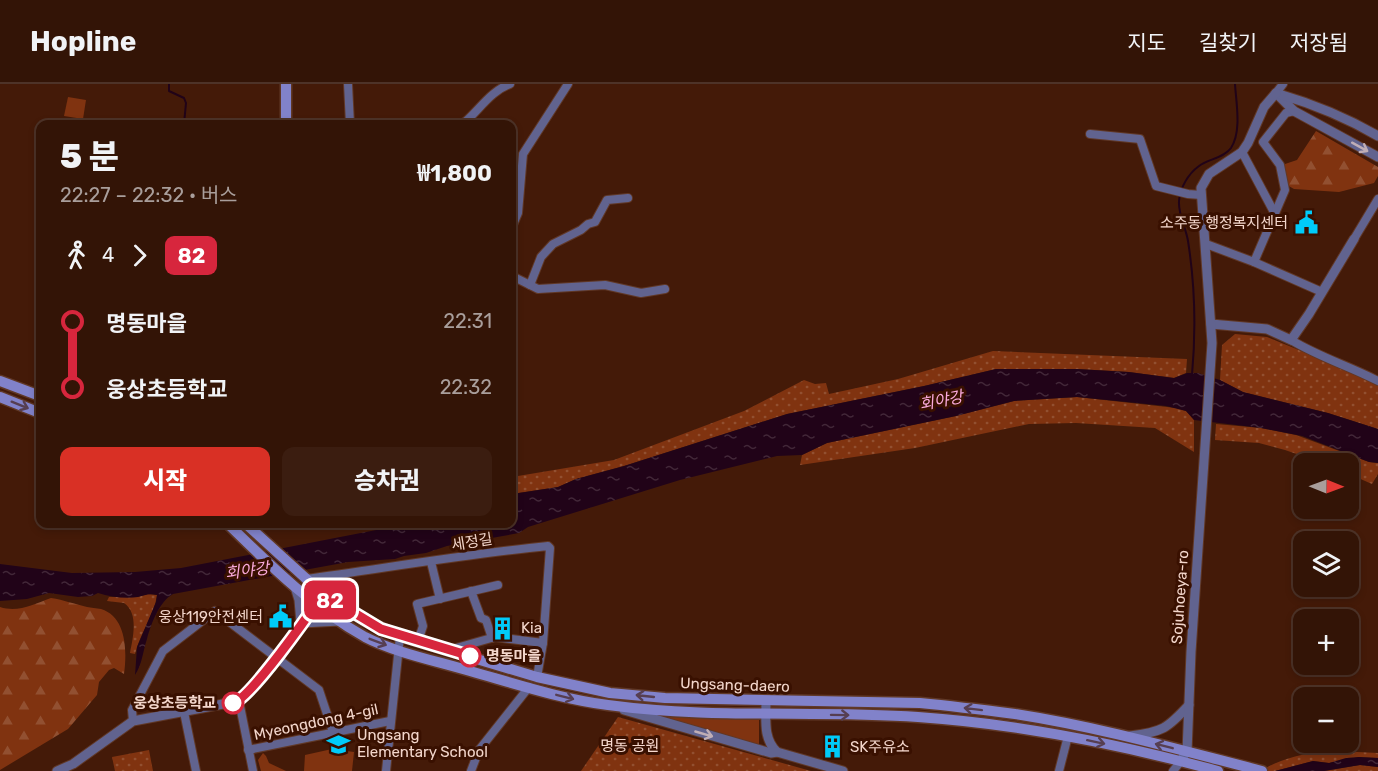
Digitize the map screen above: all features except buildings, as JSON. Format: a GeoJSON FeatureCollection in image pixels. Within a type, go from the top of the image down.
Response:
{"type":"FeatureCollection","features":[{"type":"Feature","properties":{"kind":"main road"},"geometry":{"type":"LineString","coordinates":[[286,84],[286,120]]}},
{"type":"Feature","properties":{"kind":"main road"},"geometry":{"type":"LineString","coordinates":[[0,381],[36,394]]}},
{"type":"Feature","properties":{"kind":"main road"},"geometry":{"type":"LineString","coordinates":[[0,397],[36,411]]}},
{"type":"Feature","properties":{"kind":"main road","name":"Ungsang-daero"},"geometry":{"type":"LineString","coordinates":[[232,528],[295,587],[367,638],[568,698],[640,709],[919,717],[1012,726],[1262,771]]}},
{"type":"Feature","properties":{"kind":"main road","name":"Ungsang-daero"},"geometry":{"type":"LineString","coordinates":[[250,528],[323,594],[363,620],[400,636],[537,677],[610,693],[665,698],[920,703],[1016,714],[1125,737],[1184,756],[1218,771]]}},
{"type":"Feature","properties":{"kind":"street"},"geometry":{"type":"LineString","coordinates":[[348,84],[350,120]]}},
{"type":"Feature","properties":{"kind":"street"},"geometry":{"type":"LineString","coordinates":[[467,120],[491,95],[510,84]]}},
{"type":"Feature","properties":{"kind":"street"},"geometry":{"type":"LineString","coordinates":[[516,218],[523,154],[568,84]]}},
{"type":"Feature","properties":{"kind":"street"},"geometry":{"type":"LineString","coordinates":[[1283,84],[1264,107],[1242,152],[1203,182],[1201,195],[1211,324],[1267,329],[1311,352],[1355,369],[1378,381]]}},
{"type":"Feature","properties":{"kind":"street"},"geometry":{"type":"LineString","coordinates":[[1276,93],[1294,111],[1378,157]]}},
{"type":"Feature","properties":{"kind":"street"},"geometry":{"type":"LineString","coordinates":[[1276,93],[1299,100],[1363,127],[1378,136]]}},
{"type":"Feature","properties":{"kind":"street"},"geometry":{"type":"LineString","coordinates":[[1254,262],[1286,190],[1280,165],[1263,142],[1286,113],[1294,111]]}},
{"type":"Feature","properties":{"kind":"street"},"geometry":{"type":"LineString","coordinates":[[1326,128],[1327,118],[1333,115]]}},
{"type":"Feature","properties":{"kind":"street"},"geometry":{"type":"LineString","coordinates":[[1090,134],[1140,139],[1156,186],[1201,195]]}},
{"type":"Feature","properties":{"kind":"street"},"geometry":{"type":"LineString","coordinates":[[1242,152],[1275,214]]}},
{"type":"Feature","properties":{"kind":"street"},"geometry":{"type":"LineString","coordinates":[[530,285],[541,257],[553,244],[595,222],[608,200],[628,198]]}},
{"type":"Feature","properties":{"kind":"street"},"geometry":{"type":"LineString","coordinates":[[1291,340],[1378,199]]}},
{"type":"Feature","properties":{"kind":"street"},"geometry":{"type":"LineString","coordinates":[[1206,244],[1322,292]]}},
{"type":"Feature","properties":{"kind":"street"},"geometry":{"type":"LineString","coordinates":[[516,278],[538,289],[605,285],[641,293],[665,289]]}},
{"type":"Feature","properties":{"kind":"street","name":"Sojuhoeya-ro"},"geometry":{"type":"LineString","coordinates":[[1184,756],[1212,343],[1211,324]]}},
{"type":"Feature","properties":{"kind":"street","name":"세정길"},"geometry":{"type":"LineString","coordinates":[[305,579],[486,552],[548,546],[550,548],[543,644],[537,677]]}},
{"type":"Feature","properties":{"kind":"street"},"geometry":{"type":"LineString","coordinates":[[431,562],[440,598]]}},
{"type":"Feature","properties":{"kind":"street"},"geometry":{"type":"LineString","coordinates":[[418,641],[423,626],[417,604],[498,585]]}},
{"type":"Feature","properties":{"kind":"street"},"geometry":{"type":"LineString","coordinates":[[295,587],[299,600],[301,623]]}},
{"type":"Feature","properties":{"kind":"street"},"geometry":{"type":"LineString","coordinates":[[471,591],[481,618],[486,620],[492,638]]}},
{"type":"Feature","properties":{"kind":"street"},"geometry":{"type":"LineString","coordinates":[[57,771],[74,767],[134,722],[239,701],[277,658],[323,594]]}},
{"type":"Feature","properties":{"kind":"street"},"geometry":{"type":"LineString","coordinates":[[134,722],[132,710],[163,651],[215,611],[319,690],[333,732]]}},
{"type":"Feature","properties":{"kind":"street"},"geometry":{"type":"LineString","coordinates":[[301,623],[340,621]]}},
{"type":"Feature","properties":{"kind":"street"},"geometry":{"type":"LineString","coordinates":[[386,771],[400,636]]}},
{"type":"Feature","properties":{"kind":"street"},"geometry":{"type":"LineString","coordinates":[[449,650],[492,638],[506,637],[543,644]]}},
{"type":"Feature","properties":{"kind":"street"},"geometry":{"type":"LineString","coordinates":[[471,771],[479,750],[529,687]]}},
{"type":"Feature","properties":{"kind":"street","name":"Myeongdong 4-gil"},"geometry":{"type":"LineString","coordinates":[[239,701],[253,771]]}},
{"type":"Feature","properties":{"kind":"street"},"geometry":{"type":"LineString","coordinates":[[766,701],[769,745],[777,752],[843,771]]}},
{"type":"Feature","properties":{"kind":"street"},"geometry":{"type":"LineString","coordinates":[[608,705],[771,753],[777,752]]}},
{"type":"Feature","properties":{"kind":"street"},"geometry":{"type":"LineString","coordinates":[[1125,737],[1164,729],[1171,725],[1189,705]]}},
{"type":"Feature","properties":{"kind":"street"},"geometry":{"type":"LineString","coordinates":[[184,712],[196,771]]}},
{"type":"Feature","properties":{"kind":"street"},"geometry":{"type":"LineString","coordinates":[[767,736],[772,722],[782,714]]}},
{"type":"Feature","properties":{"kind":"street","name":"Myeongdong 4-gil"},"geometry":{"type":"LineString","coordinates":[[248,750],[390,721]]}},
{"type":"Feature","properties":{"kind":"street"},"geometry":{"type":"LineString","coordinates":[[1059,771],[1068,736]]}},
{"type":"Feature","properties":{"kind":"street"},"geometry":{"type":"LineString","coordinates":[[1173,771],[1184,756]]}},
{"type":"Feature","properties":{"kind":"green space"},"geometry":{"type":"Polygon","coordinates":[[[68,97],[86,100],[83,119],[64,116],[68,97]]]}},
{"type":"Feature","properties":{"kind":"green space"},"geometry":{"type":"Polygon","coordinates":[[[1316,131],[1378,167],[1378,176],[1374,183],[1339,192],[1294,189],[1287,185],[1282,165],[1297,160],[1316,131]]]}},
{"type":"Feature","properties":{"kind":"green space"},"geometry":{"type":"Polygon","coordinates":[[[1235,334],[1267,337],[1353,372],[1378,386],[1378,429],[1328,413],[1243,392],[1220,380],[1222,345],[1235,334]]]}},
{"type":"Feature","properties":{"kind":"green space"},"geometry":{"type":"Polygon","coordinates":[[[993,351],[1187,359],[1186,373],[1174,378],[1129,372],[1077,369],[996,369],[787,414],[576,479],[558,487],[516,493],[516,476],[614,460],[744,411],[804,380],[815,384],[826,383],[829,394],[898,379],[993,351]]]}},
{"type":"Feature","properties":{"kind":"green space"},"geometry":{"type":"Polygon","coordinates":[[[1077,397],[1186,411],[1194,420],[1194,452],[1155,428],[1076,423],[1029,424],[915,448],[800,465],[802,455],[827,443],[956,416],[1014,401],[1077,397]]]}},
{"type":"Feature","properties":{"kind":"green space"},"geometry":{"type":"Polygon","coordinates":[[[1216,424],[1261,428],[1296,435],[1345,453],[1294,453],[1259,443],[1215,440],[1216,424]]]}},
{"type":"Feature","properties":{"kind":"green space"},"geometry":{"type":"Polygon","coordinates":[[[1359,458],[1378,463],[1378,474],[1372,484],[1359,478],[1359,458]]]}},
{"type":"Feature","properties":{"kind":"green space"},"geometry":{"type":"Polygon","coordinates":[[[148,594],[157,595],[155,603],[135,654],[130,653],[134,626],[132,613],[124,603],[107,601],[109,597],[137,597],[148,594]]]}},
{"type":"Feature","properties":{"kind":"green space"},"geometry":{"type":"Polygon","coordinates":[[[51,598],[101,609],[116,619],[125,646],[124,674],[114,668],[109,670],[99,682],[97,695],[68,729],[0,770],[0,607],[20,608],[51,598]]]}},
{"type":"Feature","properties":{"kind":"green space"},"geometry":{"type":"Polygon","coordinates":[[[664,715],[759,719],[759,746],[663,717],[664,715]]]}},
{"type":"Feature","properties":{"kind":"green space","name":"명동 공원"},"geometry":{"type":"Polygon","coordinates":[[[618,717],[811,771],[581,771],[618,717]]]}},
{"type":"Feature","properties":{"kind":"green space"},"geometry":{"type":"Polygon","coordinates":[[[332,749],[354,752],[352,771],[304,771],[305,755],[332,749]]]}},
{"type":"Feature","properties":{"kind":"green space"},"geometry":{"type":"Polygon","coordinates":[[[149,750],[153,771],[115,771],[112,757],[149,750]]]}},
{"type":"Feature","properties":{"kind":"green space"},"geometry":{"type":"Polygon","coordinates":[[[263,753],[269,763],[286,771],[261,771],[258,760],[263,753]]]}},
{"type":"Feature","properties":{"kind":"green space"},"geometry":{"type":"Polygon","coordinates":[[[1316,753],[1378,753],[1378,758],[1359,757],[1329,763],[1313,761],[1275,771],[1260,771],[1296,756],[1316,753]]]}},
{"type":"Feature","properties":{"kind":"green space"},"geometry":{"type":"Polygon","coordinates":[[[1360,765],[1378,767],[1378,771],[1324,771],[1360,765]]]}},
{"type":"Feature","properties":{"kind":"water","name":"회야강"},"geometry":{"type":"Polygon","coordinates":[[[996,369],[1077,369],[1129,372],[1174,378],[1187,373],[1198,373],[1220,380],[1243,392],[1328,413],[1378,429],[1378,463],[1359,458],[1359,453],[1346,453],[1302,436],[1261,428],[1194,420],[1186,411],[1166,406],[1077,397],[1014,401],[956,416],[827,443],[802,455],[777,456],[680,480],[528,527],[519,533],[447,546],[395,559],[348,562],[173,594],[156,614],[135,675],[137,647],[157,595],[123,598],[98,593],[78,597],[49,593],[27,599],[0,601],[0,564],[72,573],[135,572],[181,568],[386,528],[516,528],[516,493],[558,487],[576,479],[787,414],[996,369]]]}},
{"type":"Feature","properties":{"kind":"water"},"geometry":{"type":"Polygon","coordinates":[[[1359,757],[1378,758],[1378,767],[1360,765],[1324,771],[1275,771],[1313,761],[1329,763],[1359,757]]]}},
{"type":"Feature","properties":{"kind":"waterway"},"geometry":{"type":"LineString","coordinates":[[169,84],[169,91],[184,98],[186,103],[184,120]]}},
{"type":"Feature","properties":{"kind":"waterway"},"geometry":{"type":"LineString","coordinates":[[1192,375],[1193,291],[1188,241],[1179,201],[1181,191],[1191,173],[1231,148],[1237,125],[1235,84]]}},
{"type":"Feature","properties":{"kind":"bus line","name":"82"},"geometry":{"type":"LineString","coordinates":[[233,703],[247,695],[323,594],[381,629],[470,656]]}},
{"type":"Feature","properties":{"kind":"place","name":"소주동 행정복지센터"},"geometry":{"type":"Point","coordinates":[1306,223]}},
{"type":"Feature","properties":{"kind":"place","name":"웅상119안전센터"},"geometry":{"type":"Point","coordinates":[281,617]}},
{"type":"Feature","properties":{"kind":"place","name":"Kia"},"geometry":{"type":"Point","coordinates":[503,628]}},
{"type":"Feature","properties":{"kind":"place","name":"명동마을"},"geometry":{"type":"Point","coordinates":[470,656]}},
{"type":"Feature","properties":{"kind":"place","name":"웅상초등학교"},"geometry":{"type":"Point","coordinates":[233,703]}},
{"type":"Feature","properties":{"kind":"place","name":"Ungsang Elementary School"},"geometry":{"type":"Point","coordinates":[339,744]}},
{"type":"Feature","properties":{"kind":"place","name":"SK주유소"},"geometry":{"type":"Point","coordinates":[832,747]}}]}
